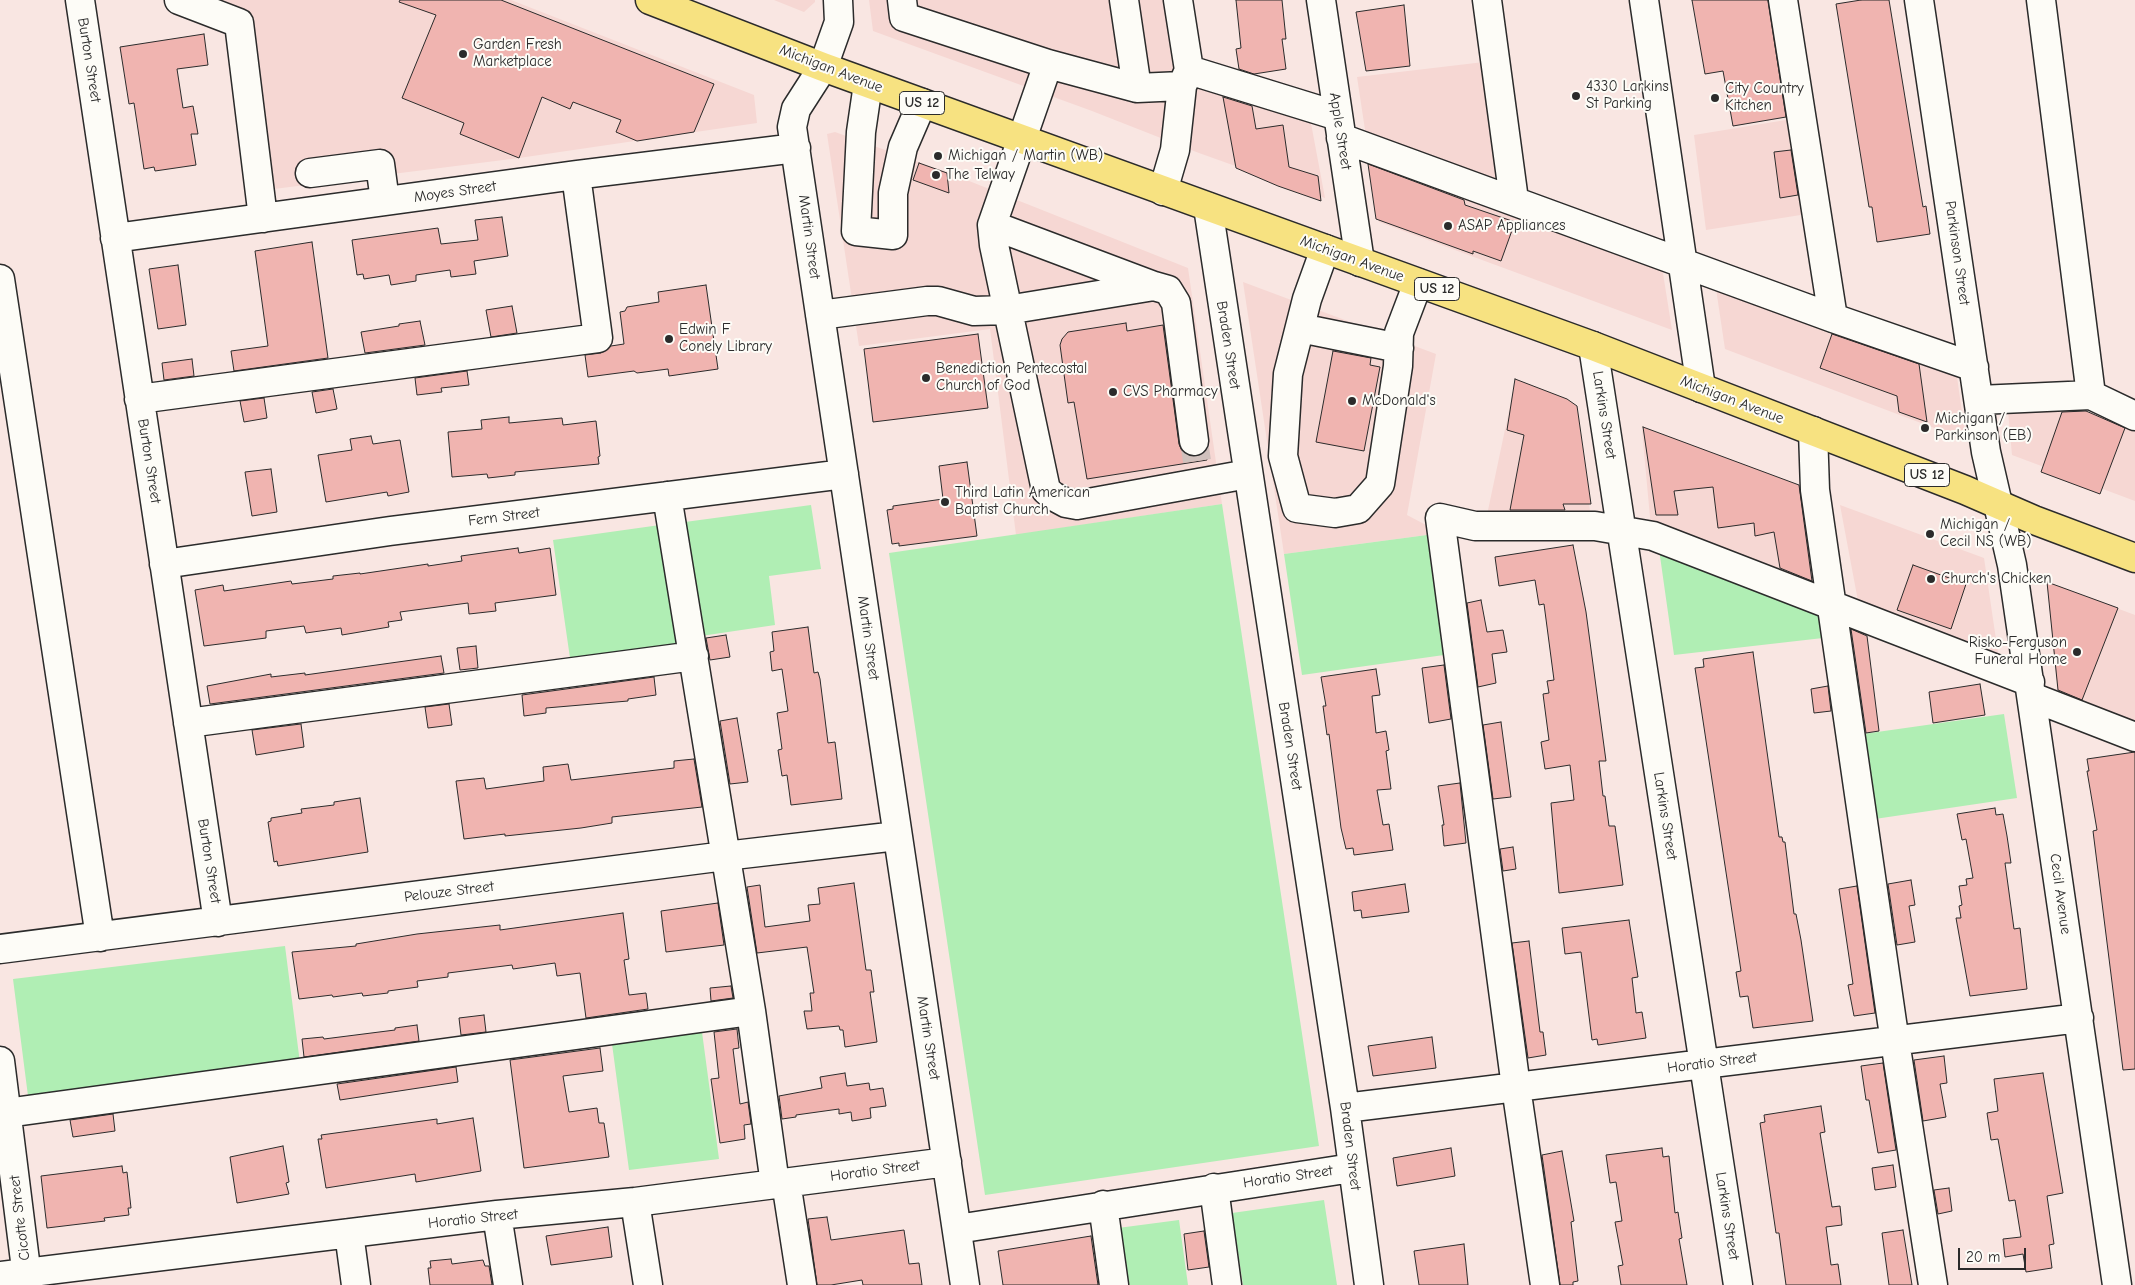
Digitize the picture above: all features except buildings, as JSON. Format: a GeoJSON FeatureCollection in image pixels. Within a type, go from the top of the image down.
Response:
{"type":"FeatureCollection","features":[{"type":"Feature","properties":{"kind":"main road","name":"Michigan Avenue"},"geometry":{"type":"LineString","coordinates":[[650,0],[868,84],[1593,346],[2135,558]]}},
{"type":"Feature","properties":{"kind":"street","name":"Burton Street"},"geometry":{"type":"LineString","coordinates":[[80,0],[218,922]]}},
{"type":"Feature","properties":{"kind":"street"},"geometry":{"type":"LineString","coordinates":[[179,0],[239,23],[263,218]]}},
{"type":"Feature","properties":{"kind":"street","name":"Martin Street"},"geometry":{"type":"LineString","coordinates":[[838,0],[839,22],[823,67],[796,109],[792,127],[965,1285]]}},
{"type":"Feature","properties":{"kind":"street"},"geometry":{"type":"LineString","coordinates":[[902,0],[904,17],[1048,64],[1137,88],[1186,78],[1340,127],[1514,200],[1833,318],[1974,367]]}},
{"type":"Feature","properties":{"kind":"street"},"geometry":{"type":"LineString","coordinates":[[1124,0],[1137,88]]}},
{"type":"Feature","properties":{"kind":"street"},"geometry":{"type":"LineString","coordinates":[[1163,191],[1175,150],[1186,78],[1178,0]]}},
{"type":"Feature","properties":{"kind":"street","name":"Apple Street"},"geometry":{"type":"LineString","coordinates":[[1321,0],[1360,262]]}},
{"type":"Feature","properties":{"kind":"street"},"geometry":{"type":"LineString","coordinates":[[1487,0],[1514,200]]}},
{"type":"Feature","properties":{"kind":"street"},"geometry":{"type":"LineString","coordinates":[[1644,0],[1701,388]]}},
{"type":"Feature","properties":{"kind":"street"},"geometry":{"type":"LineString","coordinates":[[1783,0],[1833,318]]}},
{"type":"Feature","properties":{"kind":"street","name":"Parkinson Street"},"geometry":{"type":"LineString","coordinates":[[1920,0],[1986,452],[1998,504]]}},
{"type":"Feature","properties":{"kind":"street"},"geometry":{"type":"LineString","coordinates":[[2041,0],[2091,395]]}},
{"type":"Feature","properties":{"kind":"street"},"geometry":{"type":"LineString","coordinates":[[1048,64],[992,225],[994,246],[1007,310],[1046,490],[1066,503],[1077,504],[1197,462],[1248,474]]}},
{"type":"Feature","properties":{"kind":"street"},"geometry":{"type":"LineString","coordinates":[[868,84],[862,132],[856,231],[893,235],[893,193],[903,147],[922,103]]}},
{"type":"Feature","properties":{"kind":"street","name":"Moyes Street"},"geometry":{"type":"LineString","coordinates":[[115,238],[576,175],[796,148]]}},
{"type":"Feature","properties":{"kind":"street"},"geometry":{"type":"LineString","coordinates":[[310,173],[380,164],[385,202]]}},
{"type":"Feature","properties":{"kind":"street"},"geometry":{"type":"LineString","coordinates":[[139,399],[598,338],[576,175]]}},
{"type":"Feature","properties":{"kind":"street","name":"Braden Street"},"geometry":{"type":"LineString","coordinates":[[1208,207],[1345,1108],[1368,1285]]}},
{"type":"Feature","properties":{"kind":"street"},"geometry":{"type":"LineString","coordinates":[[992,225],[1168,290],[1176,302],[1197,462]]}},
{"type":"Feature","properties":{"kind":"street"},"geometry":{"type":"LineString","coordinates":[[1325,249],[1307,299],[1288,374],[1284,456],[1297,508],[1335,514],[1358,509],[1380,484],[1398,366],[1399,333],[1418,283]]}},
{"type":"Feature","properties":{"kind":"street"},"geometry":{"type":"LineString","coordinates":[[0,279],[100,937]]}},
{"type":"Feature","properties":{"kind":"street"},"geometry":{"type":"LineString","coordinates":[[820,315],[927,301],[938,301],[974,311],[1007,310],[1154,286]]}},
{"type":"Feature","properties":{"kind":"street"},"geometry":{"type":"LineString","coordinates":[[1300,328],[1398,348]]}},
{"type":"Feature","properties":{"kind":"street","name":"Larkins Street"},"geometry":{"type":"LineString","coordinates":[[1593,346],[1738,1285]]}},
{"type":"Feature","properties":{"kind":"street"},"geometry":{"type":"LineString","coordinates":[[1979,400],[2091,395],[2135,416]]}},
{"type":"Feature","properties":{"kind":"street"},"geometry":{"type":"LineString","coordinates":[[1813,431],[1815,490],[1834,606],[1895,1039],[1933,1285]]}},
{"type":"Feature","properties":{"kind":"street","name":"Fern Street"},"geometry":{"type":"LineString","coordinates":[[164,564],[390,531],[844,474]]}},
{"type":"Feature","properties":{"kind":"street"},"geometry":{"type":"LineString","coordinates":[[667,496],[751,1011],[781,1183],[802,1285]]}},
{"type":"Feature","properties":{"kind":"street","name":"Cecil Avenue"},"geometry":{"type":"LineString","coordinates":[[1998,504],[2012,565],[2031,689],[2117,1285]]}},
{"type":"Feature","properties":{"kind":"street"},"geometry":{"type":"LineString","coordinates":[[1545,1285],[1516,1087],[1440,518],[1474,526],[1595,526],[1653,536],[1834,606],[2031,689],[2135,737]]}},
{"type":"Feature","properties":{"kind":"street"},"geometry":{"type":"LineString","coordinates":[[188,723],[694,656]]}},
{"type":"Feature","properties":{"kind":"street","name":"Pelouze Street"},"geometry":{"type":"LineString","coordinates":[[0,950],[725,856],[897,836]]}},
{"type":"Feature","properties":{"kind":"street"},"geometry":{"type":"LineString","coordinates":[[4,1114],[751,1011]]}},
{"type":"Feature","properties":{"kind":"street","name":"Horatio Street"},"geometry":{"type":"LineString","coordinates":[[1345,1108],[2078,1018]]}},
{"type":"Feature","properties":{"kind":"street","name":"Cicotte Street"},"geometry":{"type":"LineString","coordinates":[[0,1061],[4,1114],[27,1279]]}},
{"type":"Feature","properties":{"kind":"street","name":"Horatio Street"},"geometry":{"type":"LineString","coordinates":[[0,1276],[27,1279],[349,1233],[635,1202],[946,1162]]}},
{"type":"Feature","properties":{"kind":"street","name":"Horatio Street"},"geometry":{"type":"LineString","coordinates":[[957,1229],[1352,1168]]}},
{"type":"Feature","properties":{"kind":"street"},"geometry":{"type":"LineString","coordinates":[[1214,1188],[1227,1285]]}},
{"type":"Feature","properties":{"kind":"street"},"geometry":{"type":"LineString","coordinates":[[635,1202],[648,1285]]}},
{"type":"Feature","properties":{"kind":"street"},"geometry":{"type":"LineString","coordinates":[[1103,1205],[1114,1285]]}},
{"type":"Feature","properties":{"kind":"street"},"geometry":{"type":"LineString","coordinates":[[498,1216],[508,1285]]}},
{"type":"Feature","properties":{"kind":"street"},"geometry":{"type":"LineString","coordinates":[[349,1233],[356,1285]]}},
{"type":"Feature","properties":{"kind":"shaded area"},"geometry":{"type":"Polygon","coordinates":[[[206,0],[511,0],[754,95],[757,123],[519,158],[274,189],[252,19],[206,0]]]}},
{"type":"Feature","properties":{"kind":"shaded area"},"geometry":{"type":"Polygon","coordinates":[[[774,0],[815,0],[815,2],[804,12],[774,0]]]}},
{"type":"Feature","properties":{"kind":"shaded area"},"geometry":{"type":"Polygon","coordinates":[[[869,0],[1174,0],[1186,78],[1310,118],[1325,198],[873,31],[869,0]]]}},
{"type":"Feature","properties":{"kind":"shaded area"},"geometry":{"type":"Polygon","coordinates":[[[1484,62],[1502,207],[1662,267],[1672,330],[1379,222],[1357,77],[1484,62]]]}},
{"type":"Feature","properties":{"kind":"shaded area"},"geometry":{"type":"Polygon","coordinates":[[[1792,119],[1807,214],[1706,230],[1694,135],[1792,119]]]}},
{"type":"Feature","properties":{"kind":"shaded area"},"geometry":{"type":"Polygon","coordinates":[[[835,132],[949,173],[1188,268],[1222,504],[1016,535],[990,329],[859,346],[827,134],[835,132]]]}},
{"type":"Feature","properties":{"kind":"shaded area"},"geometry":{"type":"Polygon","coordinates":[[[1243,282],[1436,354],[1407,515],[1426,525],[1427,535],[1284,554],[1243,282]]]}},
{"type":"Feature","properties":{"kind":"shaded area"},"geometry":{"type":"Polygon","coordinates":[[[1715,282],[1956,370],[1966,440],[1725,349],[1715,282]]]}},
{"type":"Feature","properties":{"kind":"shaded area"},"geometry":{"type":"Polygon","coordinates":[[[1515,382],[1575,405],[1591,518],[1487,515],[1515,382]]]}},
{"type":"Feature","properties":{"kind":"shaded area"},"geometry":{"type":"Polygon","coordinates":[[[2068,405],[2135,430],[2135,501],[2012,455],[2008,411],[2068,405]]]}},
{"type":"Feature","properties":{"kind":"shaded area"},"geometry":{"type":"Polygon","coordinates":[[[1642,430],[1802,489],[1820,590],[1651,528],[1642,430]]]}},
{"type":"Feature","properties":{"kind":"shaded area"},"geometry":{"type":"Polygon","coordinates":[[[1840,505],[1984,558],[1998,653],[1858,601],[1840,505]]]}},
{"type":"Feature","properties":{"kind":"shaded area"},"geometry":{"type":"Polygon","coordinates":[[[2047,582],[2135,615],[2135,729],[2058,699],[2047,582]]]}},
{"type":"Feature","properties":{"kind":"green space"},"geometry":{"type":"Polygon","coordinates":[[[1222,504],[1319,1146],[985,1195],[889,553],[1222,504]]]}},
{"type":"Feature","properties":{"kind":"green space"},"geometry":{"type":"Polygon","coordinates":[[[811,505],[821,569],[769,576],[775,625],[701,636],[685,522],[811,505]]]}},
{"type":"Feature","properties":{"kind":"green space"},"geometry":{"type":"Polygon","coordinates":[[[660,525],[678,650],[571,665],[553,540],[660,525]]]}},
{"type":"Feature","properties":{"kind":"green space"},"geometry":{"type":"Polygon","coordinates":[[[1427,535],[1444,655],[1302,675],[1284,554],[1427,535]]]}},
{"type":"Feature","properties":{"kind":"green space"},"geometry":{"type":"Polygon","coordinates":[[[1659,549],[1822,612],[1823,638],[1674,655],[1659,549]]]}},
{"type":"Feature","properties":{"kind":"green space"},"geometry":{"type":"Polygon","coordinates":[[[2004,714],[2017,798],[1868,820],[1856,735],[2004,714]]]}},
{"type":"Feature","properties":{"kind":"green space"},"geometry":{"type":"Polygon","coordinates":[[[285,946],[300,1063],[28,1096],[13,979],[285,946]]]}},
{"type":"Feature","properties":{"kind":"green space"},"geometry":{"type":"Polygon","coordinates":[[[702,1032],[719,1159],[629,1170],[612,1044],[702,1032]]]}},
{"type":"Feature","properties":{"kind":"green space"},"geometry":{"type":"Polygon","coordinates":[[[1324,1200],[1337,1285],[1243,1285],[1232,1213],[1324,1200]]]}},
{"type":"Feature","properties":{"kind":"green space"},"geometry":{"type":"Polygon","coordinates":[[[1179,1220],[1188,1285],[1126,1285],[1118,1228],[1179,1220]]]}},
{"type":"Feature","properties":{"kind":"tunnel"},"geometry":{"type":"LineString","coordinates":[[1194,441],[1197,461]]}},
{"type":"Feature","properties":{"kind":"place","name":"Garden Fresh Marketplace"},"geometry":{"type":"Point","coordinates":[463,54]}},
{"type":"Feature","properties":{"kind":"place","name":"4330 Larkins St Parking"},"geometry":{"type":"Point","coordinates":[1576,96]}},
{"type":"Feature","properties":{"kind":"place","name":"City Country Kitchen"},"geometry":{"type":"Point","coordinates":[1715,98]}},
{"type":"Feature","properties":{"kind":"place","name":"Michigan / Martin (WB)"},"geometry":{"type":"Point","coordinates":[938,156]}},
{"type":"Feature","properties":{"kind":"place","name":"The Telway"},"geometry":{"type":"Point","coordinates":[936,175]}},
{"type":"Feature","properties":{"kind":"place","name":"ASAP Appliances"},"geometry":{"type":"Point","coordinates":[1448,226]}},
{"type":"Feature","properties":{"kind":"place","name":"Edwin F Conely Library"},"geometry":{"type":"Point","coordinates":[669,339]}},
{"type":"Feature","properties":{"kind":"place","name":"Benediction Pentecostal Church of God"},"geometry":{"type":"Point","coordinates":[926,378]}},
{"type":"Feature","properties":{"kind":"place","name":"CVS Pharmacy"},"geometry":{"type":"Point","coordinates":[1113,392]}},
{"type":"Feature","properties":{"kind":"place","name":"McDonald's"},"geometry":{"type":"Point","coordinates":[1352,401]}},
{"type":"Feature","properties":{"kind":"place","name":"Michigan / Parkinson (EB)"},"geometry":{"type":"Point","coordinates":[1925,428]}},
{"type":"Feature","properties":{"kind":"place","name":"Third Latin American Baptist Church"},"geometry":{"type":"Point","coordinates":[945,502]}},
{"type":"Feature","properties":{"kind":"place","name":"Michigan / Cecil NS (WB)"},"geometry":{"type":"Point","coordinates":[1930,534]}},
{"type":"Feature","properties":{"kind":"place","name":"Church's Chicken"},"geometry":{"type":"Point","coordinates":[1931,579]}},
{"type":"Feature","properties":{"kind":"place","name":"Risko-Ferguson Funeral Home"},"geometry":{"type":"Point","coordinates":[2077,652]}}]}
